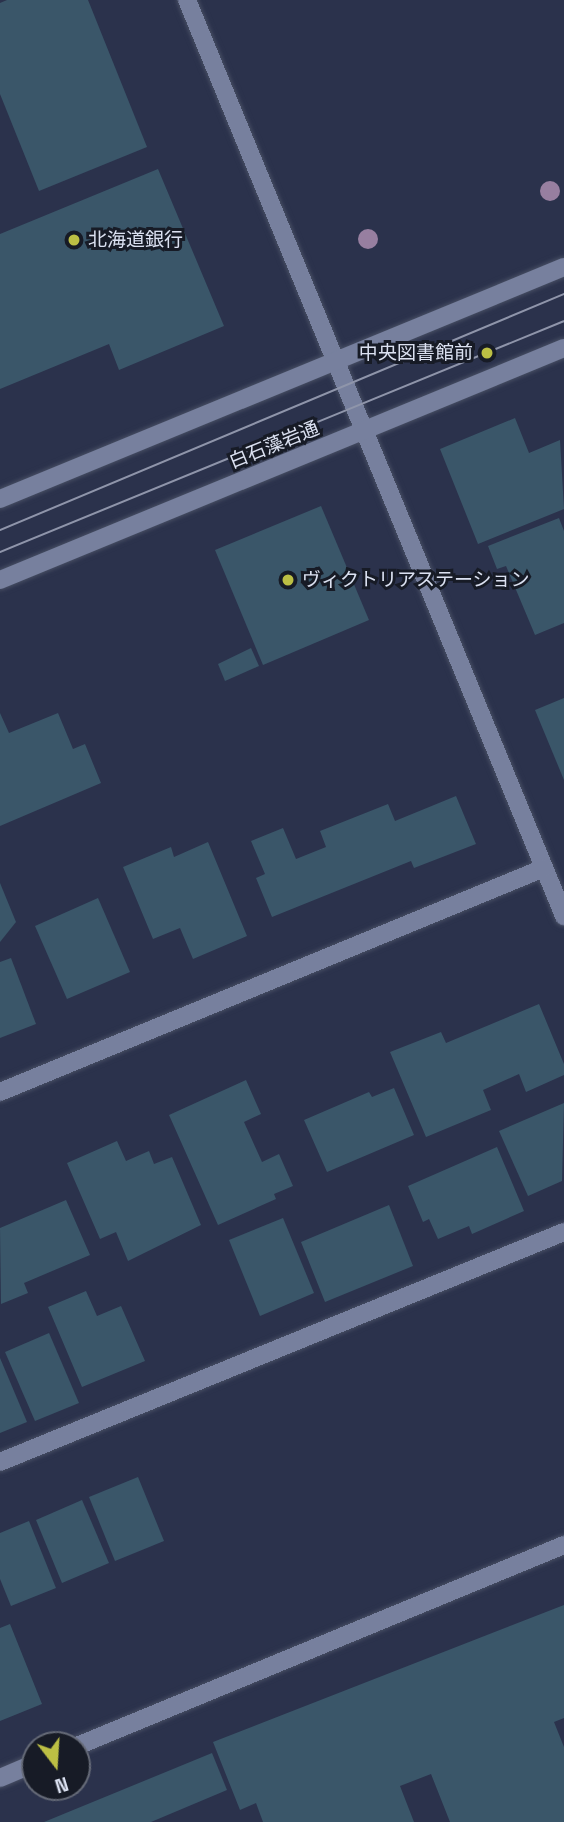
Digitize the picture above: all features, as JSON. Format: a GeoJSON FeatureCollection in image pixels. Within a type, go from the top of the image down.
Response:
{"type":"FeatureCollection","features":[{"type":"Feature","properties":{"kind":"street"},"geometry":{"type":"LineString","coordinates":[[187,0],[564,916]]}},
{"type":"Feature","properties":{"kind":"street"},"geometry":{"type":"LineString","coordinates":[[0,499],[564,267]]}},
{"type":"Feature","properties":{"kind":"street","name":"白石藻岩通"},"geometry":{"type":"LineString","coordinates":[[0,580],[564,348]]}},
{"type":"Feature","properties":{"kind":"street"},"geometry":{"type":"LineString","coordinates":[[0,1091],[544,868]]}},
{"type":"Feature","properties":{"kind":"street"},"geometry":{"type":"LineString","coordinates":[[0,1462],[564,1232]]}},
{"type":"Feature","properties":{"kind":"street"},"geometry":{"type":"LineString","coordinates":[[91,1740],[564,1545]]}},
{"type":"Feature","properties":{"kind":"street"},"geometry":{"type":"LineString","coordinates":[[0,1777],[21,1769]]}},
{"type":"Feature","properties":{"kind":"building"},"geometry":{"type":"Polygon","coordinates":[[[7,0],[88,0],[147,147],[39,191],[0,94],[0,3],[7,0]]]}},
{"type":"Feature","properties":{"kind":"building"},"geometry":{"type":"Polygon","coordinates":[[[158,169],[224,326],[119,370],[109,344],[0,389],[0,234],[158,169]]]}},
{"type":"Feature","properties":{"kind":"building"},"geometry":{"type":"Polygon","coordinates":[[[515,418],[529,453],[560,440],[564,509],[478,544],[440,449],[515,418]]]}},
{"type":"Feature","properties":{"kind":"building"},"geometry":{"type":"Polygon","coordinates":[[[321,506],[369,620],[263,665],[215,550],[321,506]]]}},
{"type":"Feature","properties":{"kind":"building"},"geometry":{"type":"Polygon","coordinates":[[[559,518],[564,531],[564,623],[535,635],[506,566],[497,569],[488,546],[559,518]]]}},
{"type":"Feature","properties":{"kind":"building"},"geometry":{"type":"Polygon","coordinates":[[[251,648],[259,666],[225,681],[218,664],[251,648]]]}},
{"type":"Feature","properties":{"kind":"building"},"geometry":{"type":"Polygon","coordinates":[[[564,698],[564,780],[535,710],[564,698]]]}},
{"type":"Feature","properties":{"kind":"building"},"geometry":{"type":"Polygon","coordinates":[[[0,713],[9,733],[58,713],[73,749],[85,744],[101,783],[0,826],[0,713]]]}},
{"type":"Feature","properties":{"kind":"building"},"geometry":{"type":"Polygon","coordinates":[[[456,796],[476,844],[414,868],[411,861],[272,917],[256,878],[265,874],[251,841],[283,828],[296,859],[326,847],[320,831],[388,804],[395,821],[456,796]]]}},
{"type":"Feature","properties":{"kind":"building"},"geometry":{"type":"Polygon","coordinates":[[[208,842],[247,936],[193,959],[180,928],[153,939],[123,867],[171,847],[174,857],[208,842]]]}},
{"type":"Feature","properties":{"kind":"building"},"geometry":{"type":"Polygon","coordinates":[[[0,883],[16,922],[0,942],[0,883]]]}},
{"type":"Feature","properties":{"kind":"building"},"geometry":{"type":"Polygon","coordinates":[[[98,898],[130,972],[67,999],[35,926],[98,898]]]}},
{"type":"Feature","properties":{"kind":"building"},"geometry":{"type":"Polygon","coordinates":[[[11,958],[36,1024],[0,1038],[0,962],[11,958]]]}},
{"type":"Feature","properties":{"kind":"building"},"geometry":{"type":"Polygon","coordinates":[[[539,1004],[564,1064],[564,1075],[526,1092],[519,1074],[483,1090],[491,1110],[426,1137],[390,1052],[441,1032],[446,1043],[539,1004]]]}},
{"type":"Feature","properties":{"kind":"building"},"geometry":{"type":"Polygon","coordinates":[[[246,1080],[261,1114],[244,1122],[262,1162],[279,1154],[293,1186],[274,1194],[276,1199],[218,1225],[169,1115],[246,1080]]]}},
{"type":"Feature","properties":{"kind":"building"},"geometry":{"type":"Polygon","coordinates":[[[394,1088],[414,1135],[327,1172],[304,1120],[369,1092],[372,1097],[394,1088]]]}},
{"type":"Feature","properties":{"kind":"building"},"geometry":{"type":"Polygon","coordinates":[[[564,1103],[562,1181],[528,1196],[499,1131],[564,1103]]]}},
{"type":"Feature","properties":{"kind":"building"},"geometry":{"type":"Polygon","coordinates":[[[117,1141],[126,1161],[149,1151],[154,1164],[172,1157],[201,1225],[128,1261],[116,1232],[100,1239],[67,1163],[117,1141]]]}},
{"type":"Feature","properties":{"kind":"building"},"geometry":{"type":"Polygon","coordinates":[[[497,1147],[524,1211],[472,1234],[469,1226],[438,1239],[429,1219],[423,1222],[408,1186],[497,1147]]]}},
{"type":"Feature","properties":{"kind":"building"},"geometry":{"type":"Polygon","coordinates":[[[66,1200],[90,1255],[24,1283],[28,1293],[1,1304],[0,1228],[66,1200]]]}},
{"type":"Feature","properties":{"kind":"building"},"geometry":{"type":"Polygon","coordinates":[[[389,1205],[413,1266],[325,1302],[301,1242],[389,1205]]]}},
{"type":"Feature","properties":{"kind":"building"},"geometry":{"type":"Polygon","coordinates":[[[283,1218],[314,1293],[260,1316],[229,1240],[283,1218]]]}},
{"type":"Feature","properties":{"kind":"building"},"geometry":{"type":"Polygon","coordinates":[[[86,1291],[97,1316],[121,1306],[145,1361],[82,1387],[48,1307],[86,1291]]]}},
{"type":"Feature","properties":{"kind":"building"},"geometry":{"type":"Polygon","coordinates":[[[49,1333],[79,1403],[35,1421],[5,1352],[49,1333]]]}},
{"type":"Feature","properties":{"kind":"building"},"geometry":{"type":"Polygon","coordinates":[[[0,1358],[27,1422],[0,1433],[0,1358]]]}},
{"type":"Feature","properties":{"kind":"building"},"geometry":{"type":"Polygon","coordinates":[[[138,1477],[164,1541],[115,1561],[89,1497],[138,1477]]]}},
{"type":"Feature","properties":{"kind":"building"},"geometry":{"type":"Polygon","coordinates":[[[82,1500],[109,1563],[62,1583],[36,1520],[82,1500]]]}},
{"type":"Feature","properties":{"kind":"building"},"geometry":{"type":"Polygon","coordinates":[[[29,1521],[56,1588],[11,1606],[0,1579],[0,1533],[29,1521]]]}},
{"type":"Feature","properties":{"kind":"building"},"geometry":{"type":"Polygon","coordinates":[[[564,1605],[564,1718],[554,1722],[564,1747],[564,1822],[450,1822],[431,1774],[400,1786],[414,1822],[263,1822],[256,1803],[240,1810],[213,1742],[564,1605]]]}},
{"type":"Feature","properties":{"kind":"building"},"geometry":{"type":"Polygon","coordinates":[[[10,1624],[42,1704],[0,1721],[0,1628],[10,1624]]]}},
{"type":"Feature","properties":{"kind":"building"},"geometry":{"type":"Polygon","coordinates":[[[212,1753],[227,1790],[151,1822],[44,1822],[212,1753]]]}},
{"type":"Feature","properties":{"kind":"tram line"},"geometry":{"type":"LineString","coordinates":[[0,530],[564,294]]}},
{"type":"Feature","properties":{"kind":"tram line"},"geometry":{"type":"LineString","coordinates":[[0,552],[564,321]]}},
{"type":"Feature","properties":{"kind":"place","name":"北海道銀行"},"geometry":{"type":"Point","coordinates":[74,240]}},
{"type":"Feature","properties":{"kind":"place","name":"中央図書館前"},"geometry":{"type":"Point","coordinates":[487,353]}},
{"type":"Feature","properties":{"kind":"place","name":"ヴィクトリアステーション"},"geometry":{"type":"Point","coordinates":[288,580]}}]}
